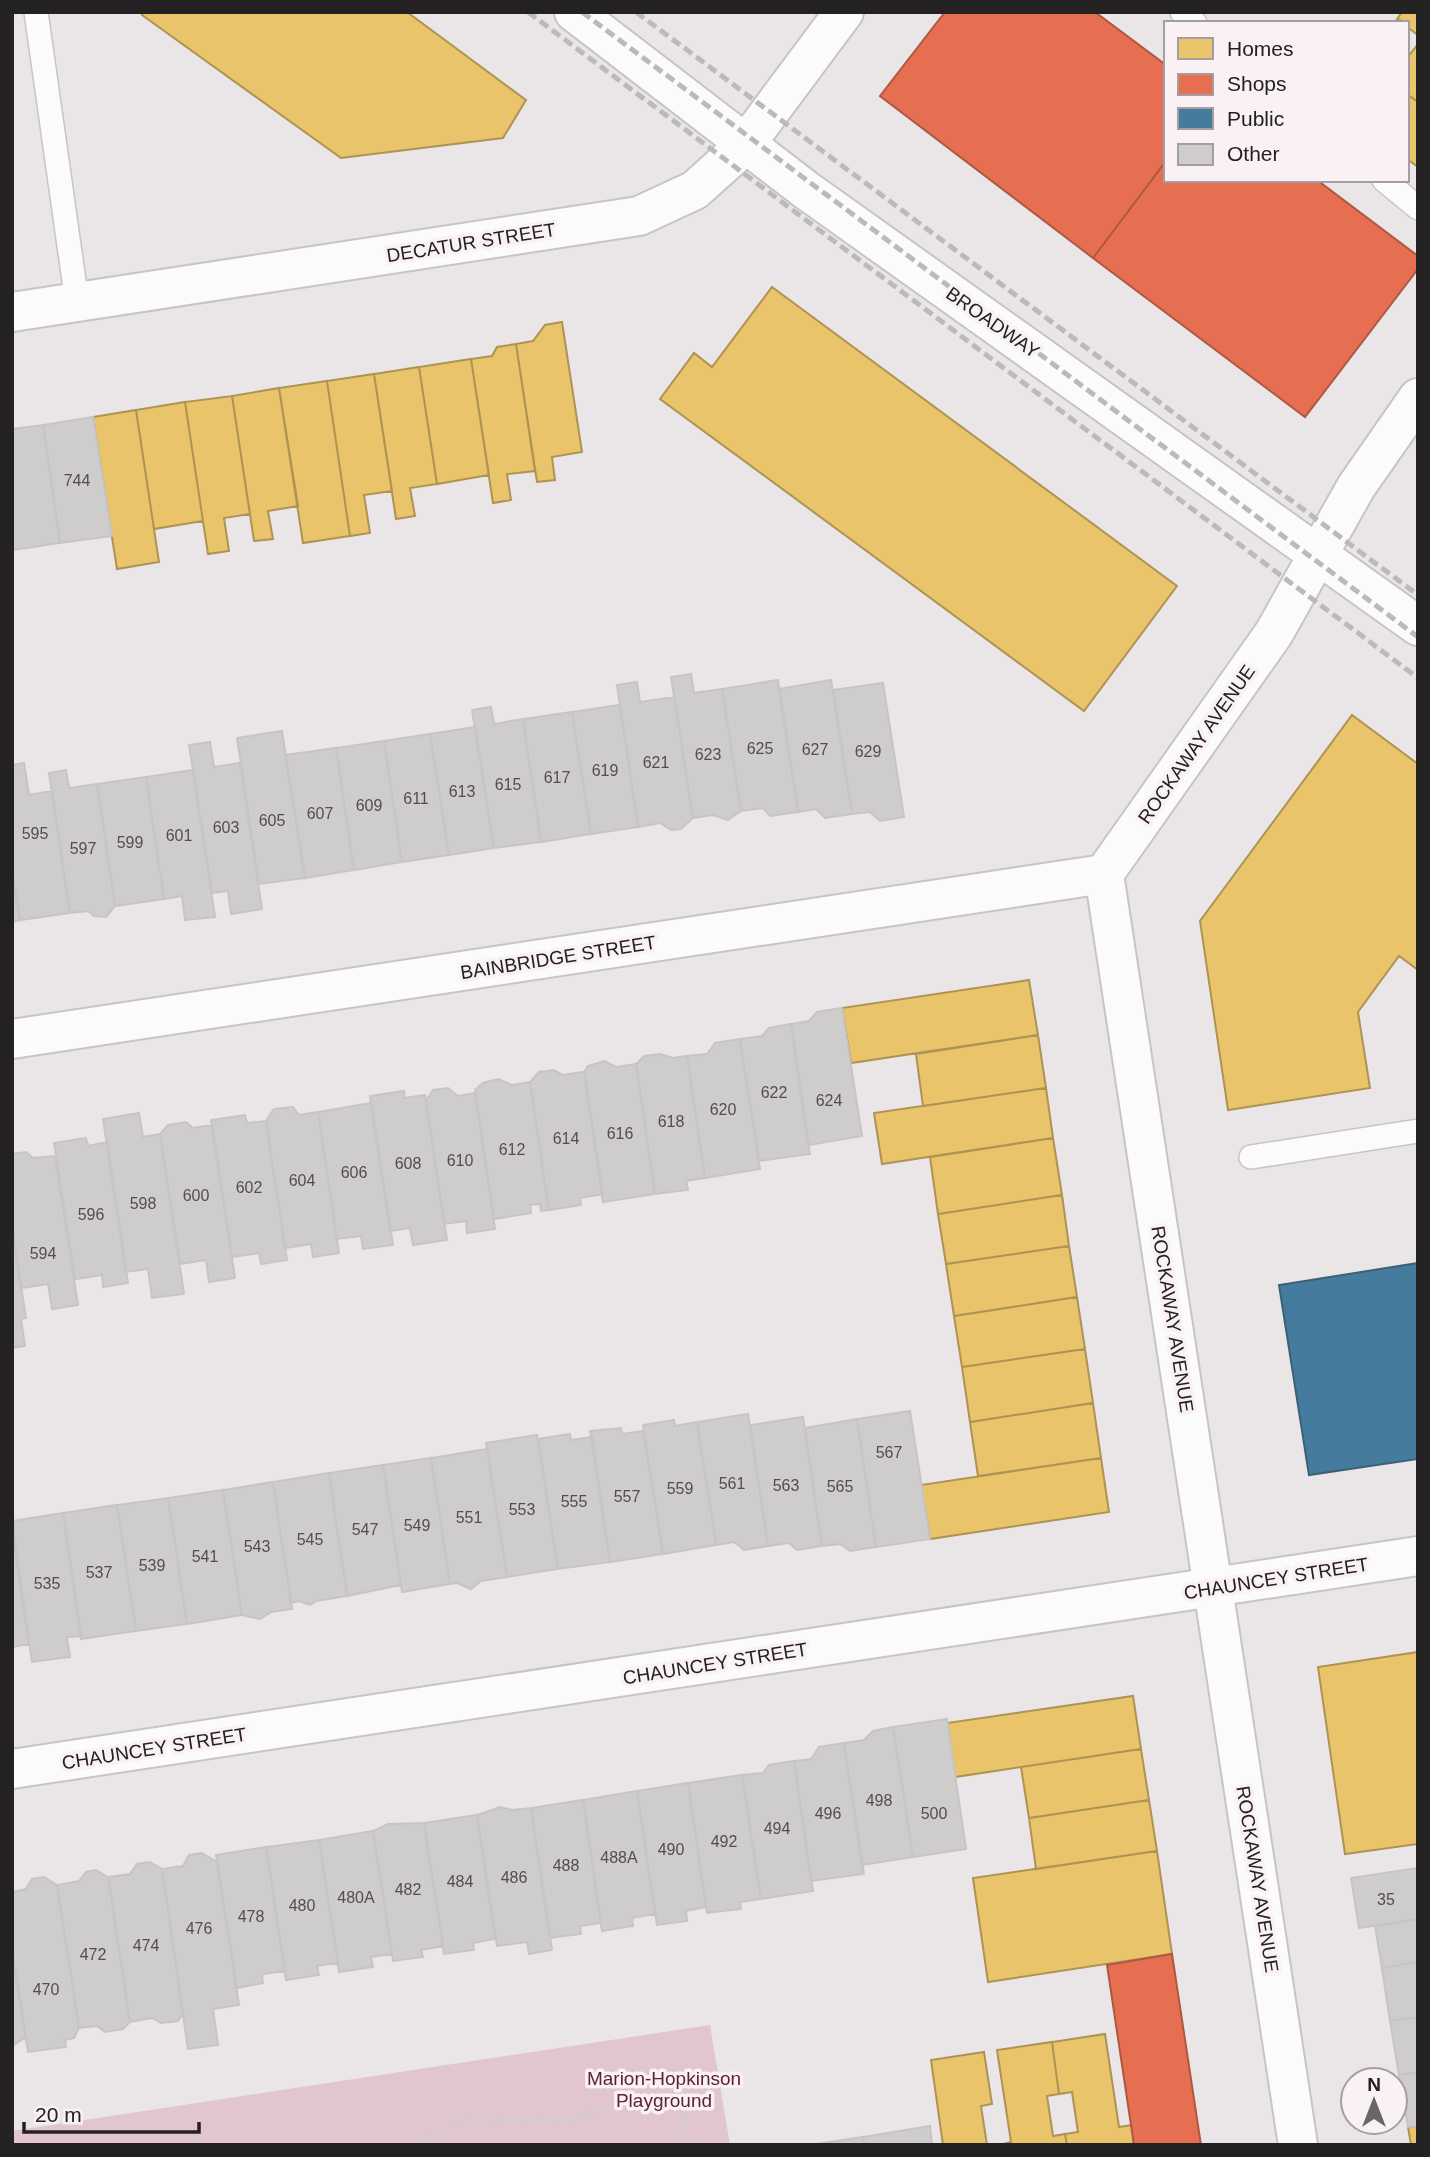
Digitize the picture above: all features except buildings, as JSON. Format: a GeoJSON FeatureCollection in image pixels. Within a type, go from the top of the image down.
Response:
{"type":"FeatureCollection","features":[{"type":"Feature","properties":{"kind":"street","name":"BROADWAY"},"geometry":{"type":"LineString","coordinates":[[574,12],[745,145],[1418,626]]}},
{"type":"Feature","properties":{"kind":"street","name":"DECATUR STREET"},"geometry":{"type":"LineString","coordinates":[[12,312],[639,216],[695,190],[745,145],[844,12]]}},
{"type":"Feature","properties":{"kind":"street","name":"ROCKAWAY AVENUE"},"geometry":{"type":"LineString","coordinates":[[1298,2145],[1104,874],[1274,633],[1356,487],[1418,398]]}},
{"type":"Feature","properties":{"kind":"street","name":"BAINBRIDGE STREET"},"geometry":{"type":"LineString","coordinates":[[12,1039],[1104,874]]}},
{"type":"Feature","properties":{"kind":"street","name":"CHAUNCEY STREET"},"geometry":{"type":"LineString","coordinates":[[12,1769],[1418,1556]]}},
{"type":"Feature","properties":{"kind":"lane"},"geometry":{"type":"LineString","coordinates":[[36,12],[77,302]]}},
{"type":"Feature","properties":{"kind":"lane"},"geometry":{"type":"LineString","coordinates":[[1386,182],[1418,208]]}},
{"type":"Feature","properties":{"kind":"lane"},"geometry":{"type":"LineString","coordinates":[[1251,1157],[1418,1131]]}},
{"type":"Feature","properties":{"kind":"path"},"geometry":{"type":"LineString","coordinates":[[418,2145],[439,2130],[471,2118],[519,2122],[575,2119],[654,2093],[680,2104],[690,2145]]}},
{"type":"Feature","properties":{"kind":"green space","name":"Marion-Hopkinson Playground"},"geometry":{"type":"Polygon","coordinates":[[[710,2025],[730,2145],[12,2145],[12,2131],[710,2025]]]}},
{"type":"Feature","properties":{"kind":"railway"},"geometry":{"type":"LineString","coordinates":[[528,12],[1418,678]]}},
{"type":"Feature","properties":{"kind":"railway"},"geometry":{"type":"LineString","coordinates":[[582,12],[1418,637]]}},
{"type":"Feature","properties":{"kind":"railway"},"geometry":{"type":"LineString","coordinates":[[636,12],[1418,595]]}}]}
